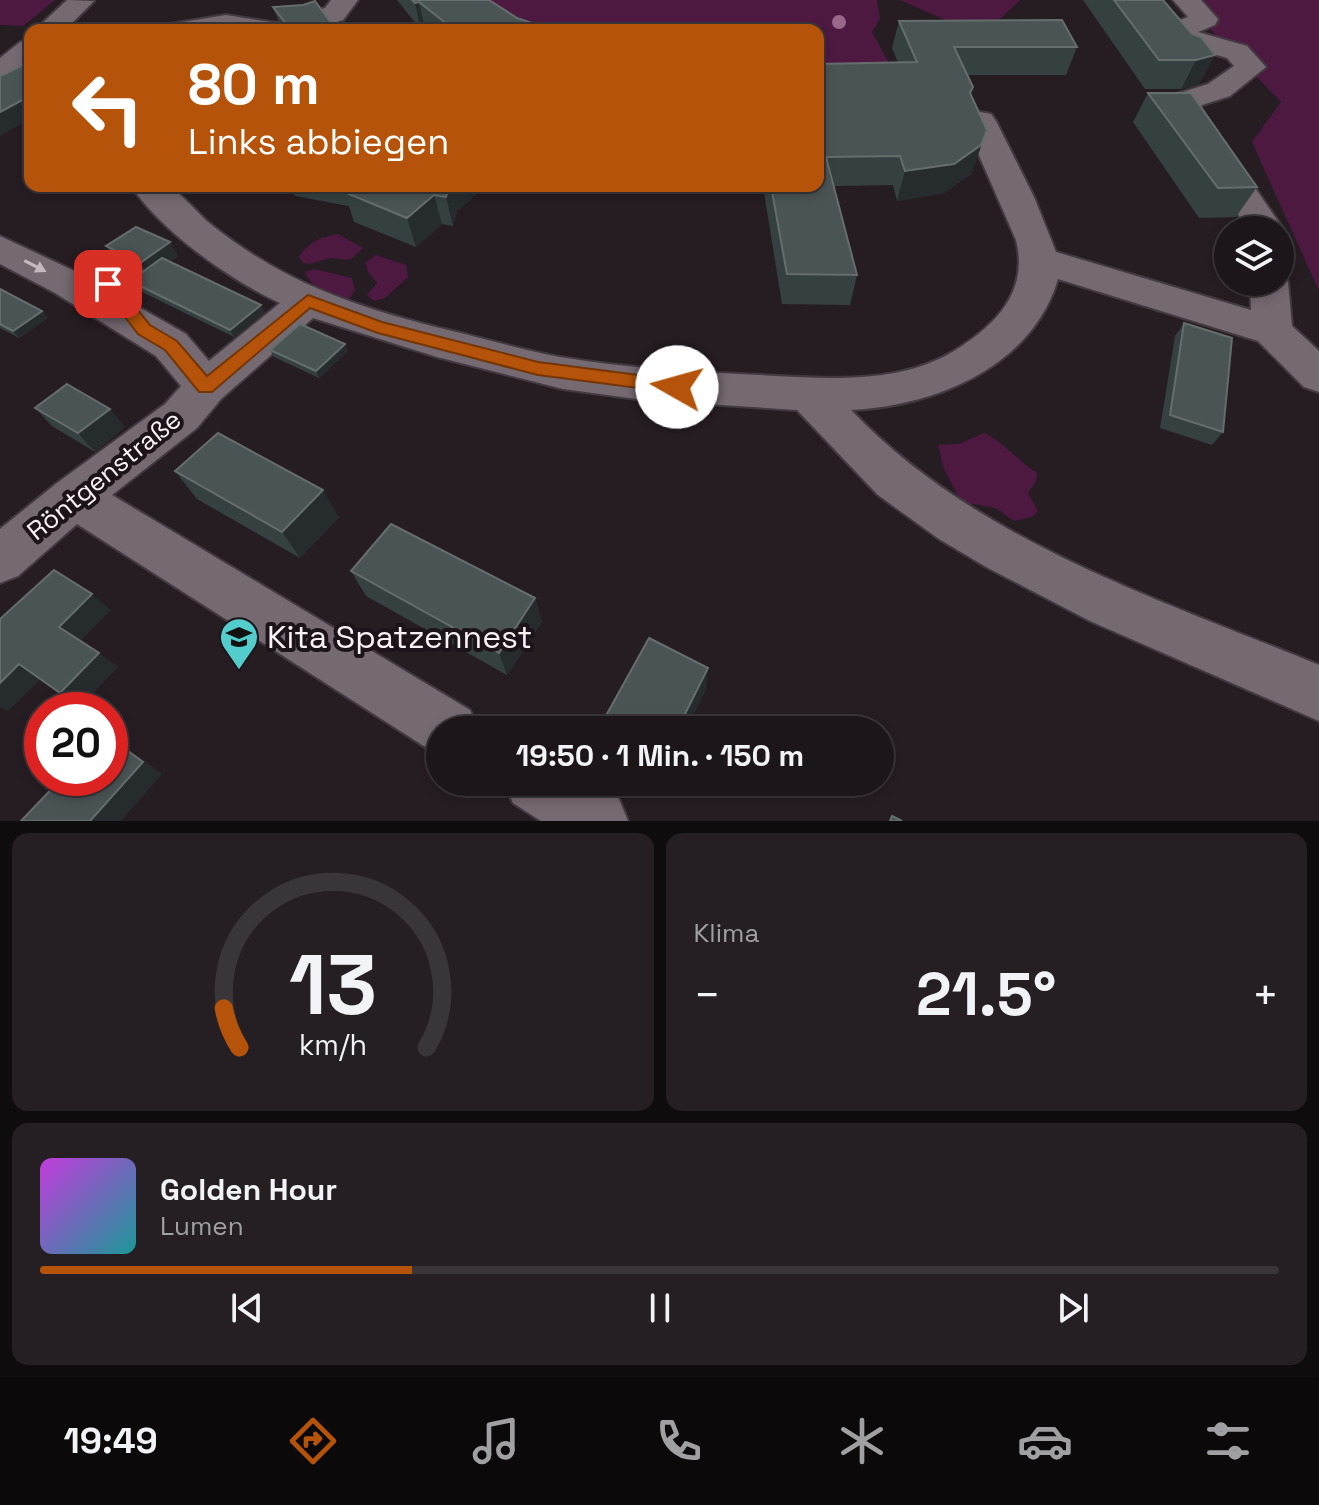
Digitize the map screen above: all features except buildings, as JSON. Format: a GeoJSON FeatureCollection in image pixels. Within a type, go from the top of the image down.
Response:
{"type":"FeatureCollection","features":[{"type":"Feature","properties":{"kind":"street"},"geometry":{"type":"LineString","coordinates":[[56,24],[81,1],[62,0]]}},
{"type":"Feature","properties":{"kind":"street"},"geometry":{"type":"LineString","coordinates":[[154,24],[201,0]]}},
{"type":"Feature","properties":{"kind":"street"},"geometry":{"type":"LineString","coordinates":[[303,24],[334,14],[345,0]]}},
{"type":"Feature","properties":{"kind":"street"},"geometry":{"type":"LineString","coordinates":[[1163,22],[1205,19],[1186,0]]}},
{"type":"Feature","properties":{"kind":"street"},"geometry":{"type":"LineString","coordinates":[[1163,22],[1219,90]]}},
{"type":"Feature","properties":{"kind":"street"},"geometry":{"type":"LineString","coordinates":[[1163,22],[1237,52],[1251,67],[1219,90],[1181,102],[1257,216]]}},
{"type":"Feature","properties":{"kind":"street"},"geometry":{"type":"LineString","coordinates":[[154,192],[201,236],[256,272],[308,301],[378,327],[538,368],[677,387],[809,394],[896,389],[939,377],[973,360],[1006,332],[1027,304],[1041,271],[1028,224],[980,121]]}},
{"type":"Feature","properties":{"kind":"street"},"geometry":{"type":"LineString","coordinates":[[0,219],[80,273],[144,329],[171,345],[206,387]]}},
{"type":"Feature","properties":{"kind":"street"},"geometry":{"type":"LineString","coordinates":[[0,248],[80,273]]}},
{"type":"Feature","properties":{"kind":"street"},"geometry":{"type":"LineString","coordinates":[[1040,260],[1272,331],[1319,376]]}},
{"type":"Feature","properties":{"kind":"street"},"geometry":{"type":"LineString","coordinates":[[1270,296],[1272,331]]}},
{"type":"Feature","properties":{"kind":"street","name":"Röntgenstraße"},"geometry":{"type":"LineString","coordinates":[[0,560],[74,497],[181,416],[206,387],[308,301]]}},
{"type":"Feature","properties":{"kind":"street"},"geometry":{"type":"LineString","coordinates":[[809,394],[888,476],[967,529],[1061,580],[1319,693]]}},
{"type":"Feature","properties":{"kind":"street"},"geometry":{"type":"LineString","coordinates":[[74,497],[427,716]]}},
{"type":"Feature","properties":{"kind":"street"},"geometry":{"type":"LineString","coordinates":[[557,796],[597,821]]}},
{"type":"Feature","properties":{"kind":"shaded area"},"geometry":{"type":"Polygon","coordinates":[[[0,0],[55,0],[23,26],[0,25],[0,0]]]}},
{"type":"Feature","properties":{"kind":"shaded area"},"geometry":{"type":"Polygon","coordinates":[[[488,0],[877,0],[880,19],[872,32],[902,87],[824,87],[824,24],[522,24],[488,0]]]}},
{"type":"Feature","properties":{"kind":"shaded area"},"geometry":{"type":"Polygon","coordinates":[[[900,0],[1020,0],[982,36],[900,0]]]}},
{"type":"Feature","properties":{"kind":"shaded area"},"geometry":{"type":"Polygon","coordinates":[[[1182,0],[1319,0],[1319,291],[1294,235],[1294,216],[1285,216],[1252,142],[1281,102],[1182,0]]]}},
{"type":"Feature","properties":{"kind":"shaded area"},"geometry":{"type":"Polygon","coordinates":[[[338,234],[363,248],[350,260],[330,258],[303,263],[299,257],[310,244],[338,234]]]}},
{"type":"Feature","properties":{"kind":"shaded area"},"geometry":{"type":"Polygon","coordinates":[[[376,255],[406,265],[408,277],[385,298],[374,301],[367,295],[377,283],[367,270],[366,262],[376,255]]]}},
{"type":"Feature","properties":{"kind":"shaded area"},"geometry":{"type":"Polygon","coordinates":[[[314,269],[352,278],[355,290],[350,298],[317,288],[305,272],[314,269]]]}},
{"type":"Feature","properties":{"kind":"shaded area"},"geometry":{"type":"Polygon","coordinates":[[[984,433],[1037,473],[1028,493],[1038,511],[1032,517],[1014,521],[996,508],[961,502],[944,469],[938,445],[959,444],[984,433]]]}},
{"type":"Feature","properties":{"kind":"place","name":"Kita Spatzennest"},"geometry":{"type":"Point","coordinates":[239,671]}},
{"type":"Feature","properties":{"kind":"route"},"geometry":{"type":"LineString","coordinates":[[108,284],[144,329],[171,345],[206,387],[308,301],[378,327],[538,368],[677,387]]}}]}
